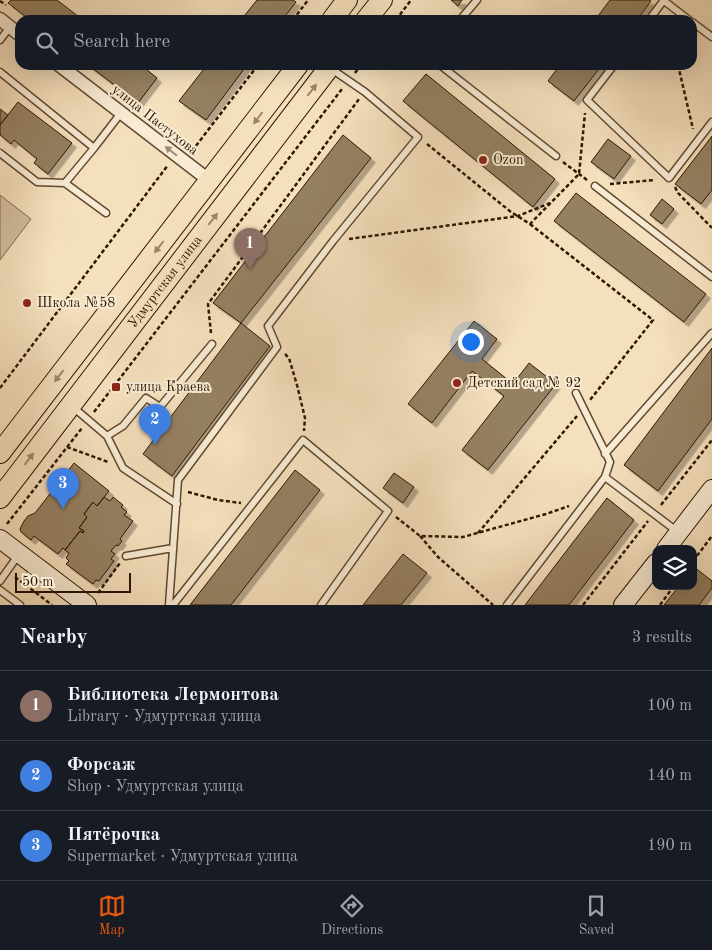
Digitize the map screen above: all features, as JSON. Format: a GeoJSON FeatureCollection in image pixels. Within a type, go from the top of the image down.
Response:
{"type":"FeatureCollection","features":[{"type":"Feature","properties":{"kind":"main road"},"geometry":{"type":"LineString","coordinates":[[336,15],[347,0]]}},
{"type":"Feature","properties":{"kind":"main road","name":"Удмуртская улица"},"geometry":{"type":"LineString","coordinates":[[0,453],[294,70]]}},
{"type":"Feature","properties":{"kind":"main road","name":"Удмуртская улица"},"geometry":{"type":"LineString","coordinates":[[0,498],[327,70]]}},
{"type":"Feature","properties":{"kind":"main road"},"geometry":{"type":"LineString","coordinates":[[669,545],[712,489]]}},
{"type":"Feature","properties":{"kind":"main road"},"geometry":{"type":"LineString","coordinates":[[0,538],[20,553],[93,599]]}},
{"type":"Feature","properties":{"kind":"main road"},"geometry":{"type":"LineString","coordinates":[[623,605],[652,567]]}},
{"type":"Feature","properties":{"kind":"street","name":"улица Пастухова"},"geometry":{"type":"LineString","coordinates":[[65,70],[210,181]]}},
{"type":"Feature","properties":{"kind":"lane"},"geometry":{"type":"LineString","coordinates":[[464,15],[477,0]]}},
{"type":"Feature","properties":{"kind":"lane"},"geometry":{"type":"LineString","coordinates":[[653,15],[664,0],[683,15]]}},
{"type":"Feature","properties":{"kind":"lane"},"geometry":{"type":"LineString","coordinates":[[697,26],[712,37]]}},
{"type":"Feature","properties":{"kind":"lane"},"geometry":{"type":"LineString","coordinates":[[0,40],[10,27]]}},
{"type":"Feature","properties":{"kind":"lane"},"geometry":{"type":"LineString","coordinates":[[168,605],[178,480],[277,347],[268,326],[333,241],[418,137],[365,92],[335,70]]}},
{"type":"Feature","properties":{"kind":"lane"},"geometry":{"type":"LineString","coordinates":[[446,70],[556,156]]}},
{"type":"Feature","properties":{"kind":"lane"},"geometry":{"type":"LineString","coordinates":[[610,70],[586,100],[670,178],[712,122]]}},
{"type":"Feature","properties":{"kind":"lane"},"geometry":{"type":"LineString","coordinates":[[0,72],[94,148]]}},
{"type":"Feature","properties":{"kind":"lane"},"geometry":{"type":"LineString","coordinates":[[66,183],[121,113]]}},
{"type":"Feature","properties":{"kind":"lane"},"geometry":{"type":"LineString","coordinates":[[0,153],[37,182],[66,183],[106,213]]}},
{"type":"Feature","properties":{"kind":"lane"},"geometry":{"type":"LineString","coordinates":[[595,186],[712,277]]}},
{"type":"Feature","properties":{"kind":"lane"},"geometry":{"type":"LineString","coordinates":[[606,454],[712,333]]}},
{"type":"Feature","properties":{"kind":"lane"},"geometry":{"type":"LineString","coordinates":[[107,436],[123,426],[146,398],[160,408],[212,344]]}},
{"type":"Feature","properties":{"kind":"lane"},"geometry":{"type":"LineString","coordinates":[[507,605],[605,478],[610,462],[576,393]]}},
{"type":"Feature","properties":{"kind":"lane"},"geometry":{"type":"LineString","coordinates":[[70,405],[107,436],[123,468],[176,504]]}},
{"type":"Feature","properties":{"kind":"lane"},"geometry":{"type":"LineString","coordinates":[[173,605],[304,440],[388,511],[321,605]]}},
{"type":"Feature","properties":{"kind":"lane"},"geometry":{"type":"LineString","coordinates":[[605,478],[679,533]]}},
{"type":"Feature","properties":{"kind":"lane"},"geometry":{"type":"LineString","coordinates":[[126,556],[172,548]]}},
{"type":"Feature","properties":{"kind":"lane"},"geometry":{"type":"LineString","coordinates":[[0,581],[20,553]]}},
{"type":"Feature","properties":{"kind":"lane"},"geometry":{"type":"LineString","coordinates":[[0,590],[20,605]]}},
{"type":"Feature","properties":{"kind":"path"},"geometry":{"type":"LineString","coordinates":[[296,15],[308,0]]}},
{"type":"Feature","properties":{"kind":"path"},"geometry":{"type":"LineString","coordinates":[[400,15],[411,0]]}},
{"type":"Feature","properties":{"kind":"path"},"geometry":{"type":"LineString","coordinates":[[193,151],[254,70]]}},
{"type":"Feature","properties":{"kind":"path"},"geometry":{"type":"LineString","coordinates":[[11,519],[357,70]]}},
{"type":"Feature","properties":{"kind":"path"},"geometry":{"type":"LineString","coordinates":[[679,70],[696,143]]}},
{"type":"Feature","properties":{"kind":"path"},"geometry":{"type":"LineString","coordinates":[[212,344],[208,304],[365,92]]}},
{"type":"Feature","properties":{"kind":"path"},"geometry":{"type":"LineString","coordinates":[[530,224],[579,174],[586,100]]}},
{"type":"Feature","properties":{"kind":"path"},"geometry":{"type":"LineString","coordinates":[[418,137],[653,320],[584,408],[478,533]]}},
{"type":"Feature","properties":{"kind":"path"},"geometry":{"type":"LineString","coordinates":[[556,156],[595,186],[670,178],[678,193],[712,228]]}},
{"type":"Feature","properties":{"kind":"path"},"geometry":{"type":"LineString","coordinates":[[0,388],[169,164]]}},
{"type":"Feature","properties":{"kind":"path"},"geometry":{"type":"LineString","coordinates":[[333,241],[518,216],[551,202]]}},
{"type":"Feature","properties":{"kind":"path"},"geometry":{"type":"LineString","coordinates":[[277,347],[289,358],[297,385],[305,418],[304,440]]}},
{"type":"Feature","properties":{"kind":"path"},"geometry":{"type":"LineString","coordinates":[[66,447],[123,468]]}},
{"type":"Feature","properties":{"kind":"path"},"geometry":{"type":"LineString","coordinates":[[198,494],[218,500],[253,504]]}},
{"type":"Feature","properties":{"kind":"path"},"geometry":{"type":"LineString","coordinates":[[420,536],[463,537],[546,514],[589,498]]}},
{"type":"Feature","properties":{"kind":"path"},"geometry":{"type":"LineString","coordinates":[[388,511],[420,536],[438,557],[493,605]]}},
{"type":"Feature","properties":{"kind":"path"},"geometry":{"type":"LineString","coordinates":[[697,556],[712,536]]}},
{"type":"Feature","properties":{"kind":"path"},"geometry":{"type":"LineString","coordinates":[[93,599],[126,556]]}},
{"type":"Feature","properties":{"kind":"path"},"geometry":{"type":"LineString","coordinates":[[8,571],[52,605]]}},
{"type":"Feature","properties":{"kind":"path"},"geometry":{"type":"LineString","coordinates":[[660,605],[671,590]]}},
{"type":"Feature","properties":{"kind":"shaded area"},"geometry":{"type":"Polygon","coordinates":[[[0,195],[31,219],[0,260],[0,195]]]}},
{"type":"Feature","properties":{"kind":"building"},"geometry":{"type":"Polygon","coordinates":[[[11,0],[57,0],[76,15],[24,15],[8,3],[11,0]]]}},
{"type":"Feature","properties":{"kind":"building"},"geometry":{"type":"Polygon","coordinates":[[[257,0],[293,0],[296,2],[286,15],[245,15],[257,0]]]}},
{"type":"Feature","properties":{"kind":"building"},"geometry":{"type":"Polygon","coordinates":[[[451,0],[462,0],[458,6],[451,0]]]}},
{"type":"Feature","properties":{"kind":"building"},"geometry":{"type":"Polygon","coordinates":[[[610,0],[651,1],[641,15],[599,15],[610,0]]]}},
{"type":"Feature","properties":{"kind":"building"},"geometry":{"type":"Polygon","coordinates":[[[95,70],[147,70],[157,78],[138,103],[95,70]]]}},
{"type":"Feature","properties":{"kind":"building"},"geometry":{"type":"Polygon","coordinates":[[[203,70],[243,70],[206,120],[179,101],[203,70]]]}},
{"type":"Feature","properties":{"kind":"building"},"geometry":{"type":"Polygon","coordinates":[[[556,70],[598,70],[574,101],[548,81],[556,70]]]}},
{"type":"Feature","properties":{"kind":"building"},"geometry":{"type":"Polygon","coordinates":[[[426,74],[555,179],[533,207],[403,101],[426,74]]]}},
{"type":"Feature","properties":{"kind":"building"},"geometry":{"type":"Polygon","coordinates":[[[18,102],[72,143],[48,174],[34,163],[37,159],[14,140],[11,144],[0,135],[0,125],[18,102]]]}},
{"type":"Feature","properties":{"kind":"building"},"geometry":{"type":"Polygon","coordinates":[[[0,109],[8,115],[0,125],[0,109]]]}},
{"type":"Feature","properties":{"kind":"building"},"geometry":{"type":"Polygon","coordinates":[[[343,135],[371,158],[241,323],[213,303],[343,135]]]}},
{"type":"Feature","properties":{"kind":"building"},"geometry":{"type":"Polygon","coordinates":[[[712,136],[712,190],[701,204],[675,184],[712,136]]]}},
{"type":"Feature","properties":{"kind":"building"},"geometry":{"type":"Polygon","coordinates":[[[608,139],[631,156],[614,179],[591,162],[608,139]]]}},
{"type":"Feature","properties":{"kind":"building"},"geometry":{"type":"Polygon","coordinates":[[[576,193],[706,294],[684,322],[554,221],[576,193]]]}},
{"type":"Feature","properties":{"kind":"building"},"geometry":{"type":"Polygon","coordinates":[[[662,199],[674,209],[662,224],[650,215],[662,199]]]}},
{"type":"Feature","properties":{"kind":"building"},"geometry":{"type":"Polygon","coordinates":[[[474,321],[497,339],[482,359],[513,384],[529,363],[556,384],[488,470],[462,450],[504,396],[472,371],[432,423],[408,404],[474,321]]]}},
{"type":"Feature","properties":{"kind":"building"},"geometry":{"type":"Polygon","coordinates":[[[241,323],[270,346],[172,476],[143,454],[241,323]]]}},
{"type":"Feature","properties":{"kind":"building"},"geometry":{"type":"Polygon","coordinates":[[[712,348],[712,419],[658,491],[624,465],[712,348]]]}},
{"type":"Feature","properties":{"kind":"building"},"geometry":{"type":"Polygon","coordinates":[[[74,463],[109,491],[97,506],[93,502],[84,514],[87,517],[79,528],[84,531],[83,533],[80,531],[65,550],[63,548],[58,554],[34,536],[31,540],[20,529],[28,516],[35,513],[74,463]]]}},
{"type":"Feature","properties":{"kind":"building"},"geometry":{"type":"Polygon","coordinates":[[[295,470],[320,490],[231,605],[190,605],[295,470]]]}},
{"type":"Feature","properties":{"kind":"building"},"geometry":{"type":"Polygon","coordinates":[[[394,473],[414,487],[403,503],[383,488],[394,473]]]}},
{"type":"Feature","properties":{"kind":"building"},"geometry":{"type":"Polygon","coordinates":[[[104,497],[110,501],[113,497],[123,505],[121,507],[127,512],[124,515],[133,521],[120,539],[122,541],[111,551],[115,554],[111,559],[114,561],[99,581],[96,580],[93,584],[66,564],[69,561],[66,558],[69,553],[65,550],[80,531],[83,533],[84,531],[79,528],[87,517],[84,514],[93,502],[97,506],[104,497]]]}},
{"type":"Feature","properties":{"kind":"building"},"geometry":{"type":"Polygon","coordinates":[[[607,498],[634,520],[569,605],[525,605],[607,498]]]}},
{"type":"Feature","properties":{"kind":"building"},"geometry":{"type":"Polygon","coordinates":[[[403,554],[427,573],[401,605],[363,605],[403,554]]]}},
{"type":"Feature","properties":{"kind":"building"},"geometry":{"type":"Polygon","coordinates":[[[697,569],[712,581],[712,588],[699,605],[664,605],[676,590],[697,590],[697,569]]]}},
{"type":"Feature","properties":{"kind":"place","name":"Ozon"},"geometry":{"type":"Point","coordinates":[483,160]}},
{"type":"Feature","properties":{"kind":"place","name":"Библиотека Лермонтова"},"geometry":{"type":"Point","coordinates":[250,269]}},
{"type":"Feature","properties":{"kind":"place","name":"Школа №58"},"geometry":{"type":"Point","coordinates":[27,303]}},
{"type":"Feature","properties":{"kind":"place","name":"Детский сад № 92"},"geometry":{"type":"Point","coordinates":[457,383]}},
{"type":"Feature","properties":{"kind":"place","name":"улица Краева"},"geometry":{"type":"Point","coordinates":[116,387]}},
{"type":"Feature","properties":{"kind":"place","name":"Форсаж"},"geometry":{"type":"Point","coordinates":[155,445]}},
{"type":"Feature","properties":{"kind":"place","name":"Пятёрочка"},"geometry":{"type":"Point","coordinates":[63,509]}}]}
